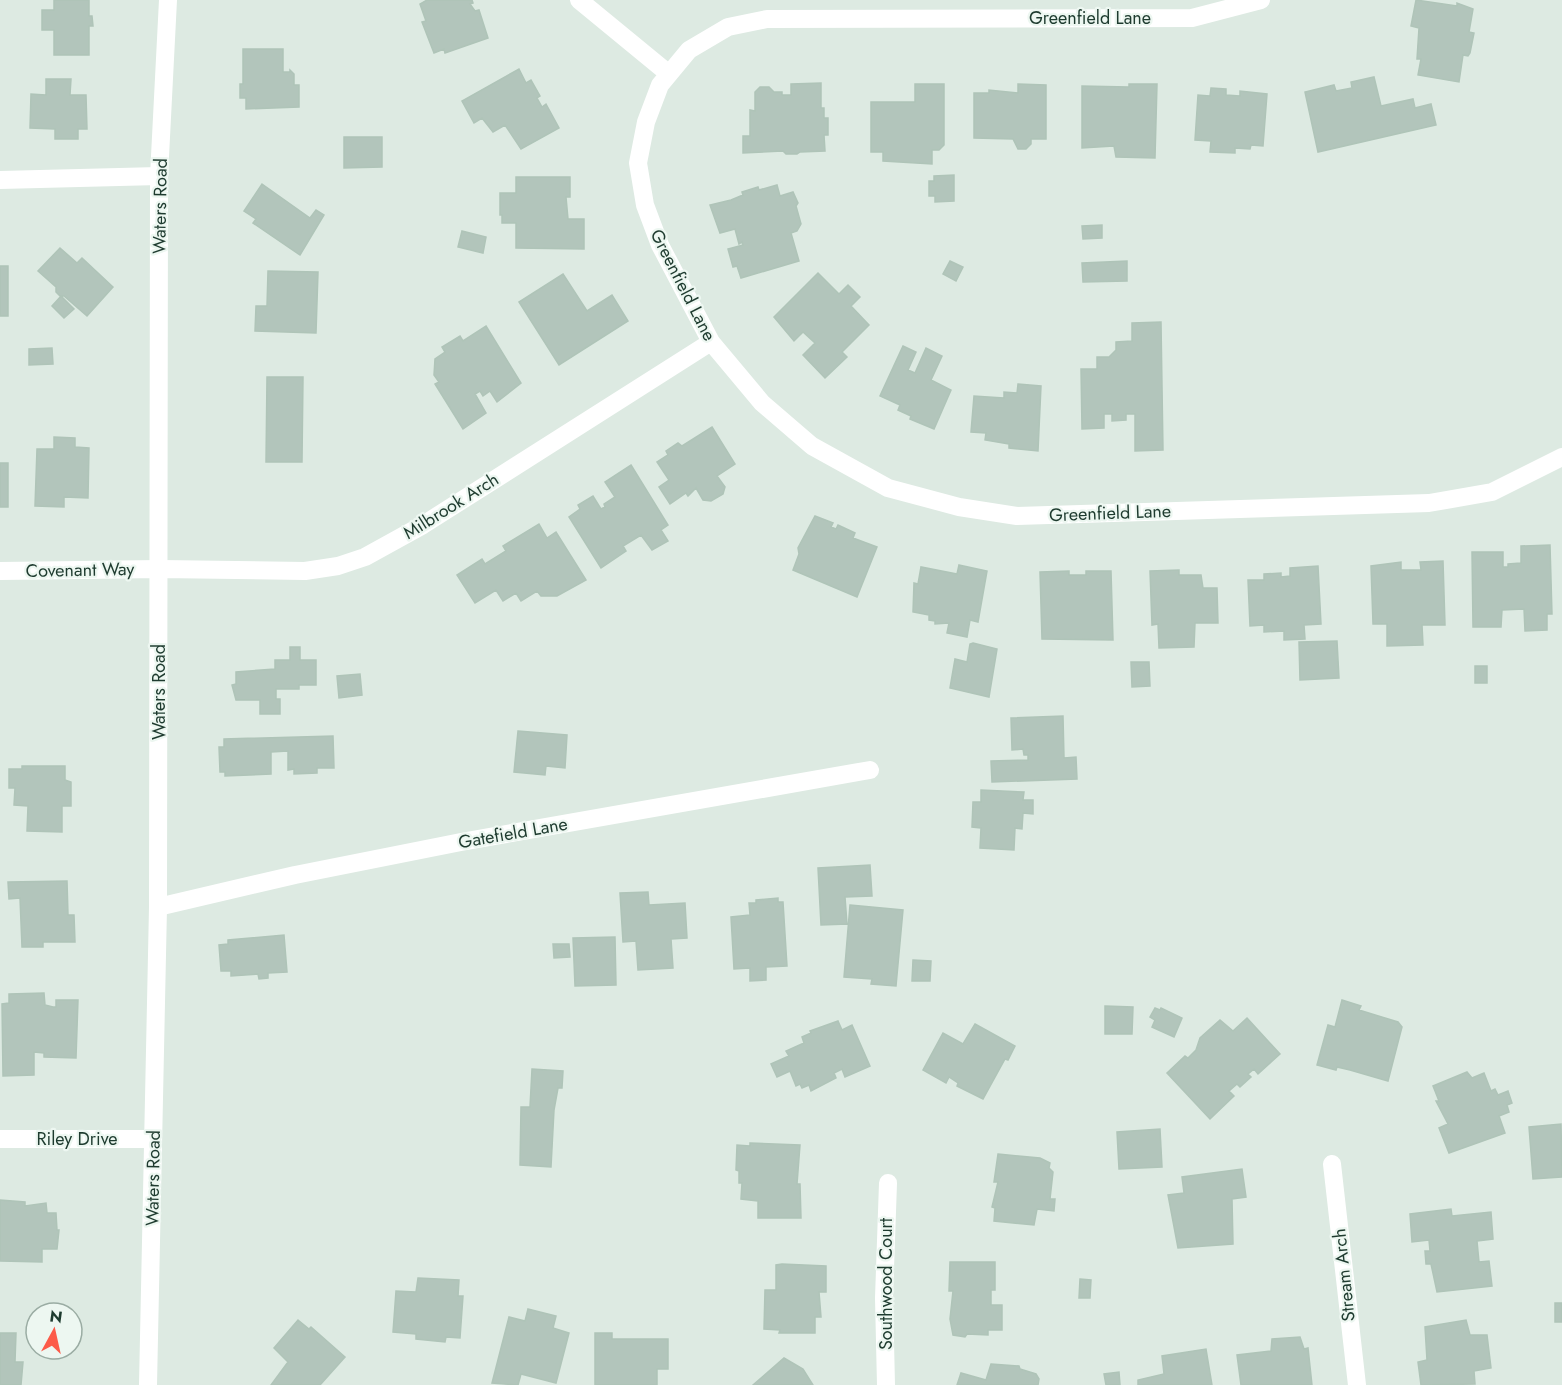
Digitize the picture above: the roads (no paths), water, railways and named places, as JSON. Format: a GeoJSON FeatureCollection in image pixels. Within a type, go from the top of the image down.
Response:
{"type":"FeatureCollection","features":[{"type":"Feature","properties":{"kind":"street","name":"Waters Road"},"geometry":{"type":"LineString","coordinates":[[148,1385],[158,907],[159,176],[168,0]]}},
{"type":"Feature","properties":{"kind":"street"},"geometry":{"type":"LineString","coordinates":[[579,0],[669,74]]}},
{"type":"Feature","properties":{"kind":"street","name":"Greenfield Lane"},"geometry":{"type":"LineString","coordinates":[[1261,0],[1192,18],[1088,9],[767,19],[728,27],[689,50],[660,85],[645,122],[638,163],[645,205],[660,244],[711,342],[762,403],[812,446],[888,488],[959,507],[1017,516],[1429,503],[1492,492],[1562,457]]}},
{"type":"Feature","properties":{"kind":"street"},"geometry":{"type":"LineString","coordinates":[[0,180],[159,176]]}},
{"type":"Feature","properties":{"kind":"street","name":"Milbrook Arch"},"geometry":{"type":"LineString","coordinates":[[160,569],[304,571],[338,566],[365,557],[423,525],[711,342]]}},
{"type":"Feature","properties":{"kind":"street","name":"Covenant Way"},"geometry":{"type":"LineString","coordinates":[[0,571],[160,569]]}},
{"type":"Feature","properties":{"kind":"street","name":"Gatefield Lane"},"geometry":{"type":"LineString","coordinates":[[158,907],[295,875],[462,842],[870,770]]}},
{"type":"Feature","properties":{"kind":"street","name":"Riley Drive"},"geometry":{"type":"LineString","coordinates":[[0,1139],[153,1139]]}},
{"type":"Feature","properties":{"kind":"street","name":"Stream Arch"},"geometry":{"type":"LineString","coordinates":[[1332,1164],[1357,1385]]}},
{"type":"Feature","properties":{"kind":"street","name":"Southwood Court"},"geometry":{"type":"LineString","coordinates":[[886,1385],[884,1298],[888,1183]]}}]}
